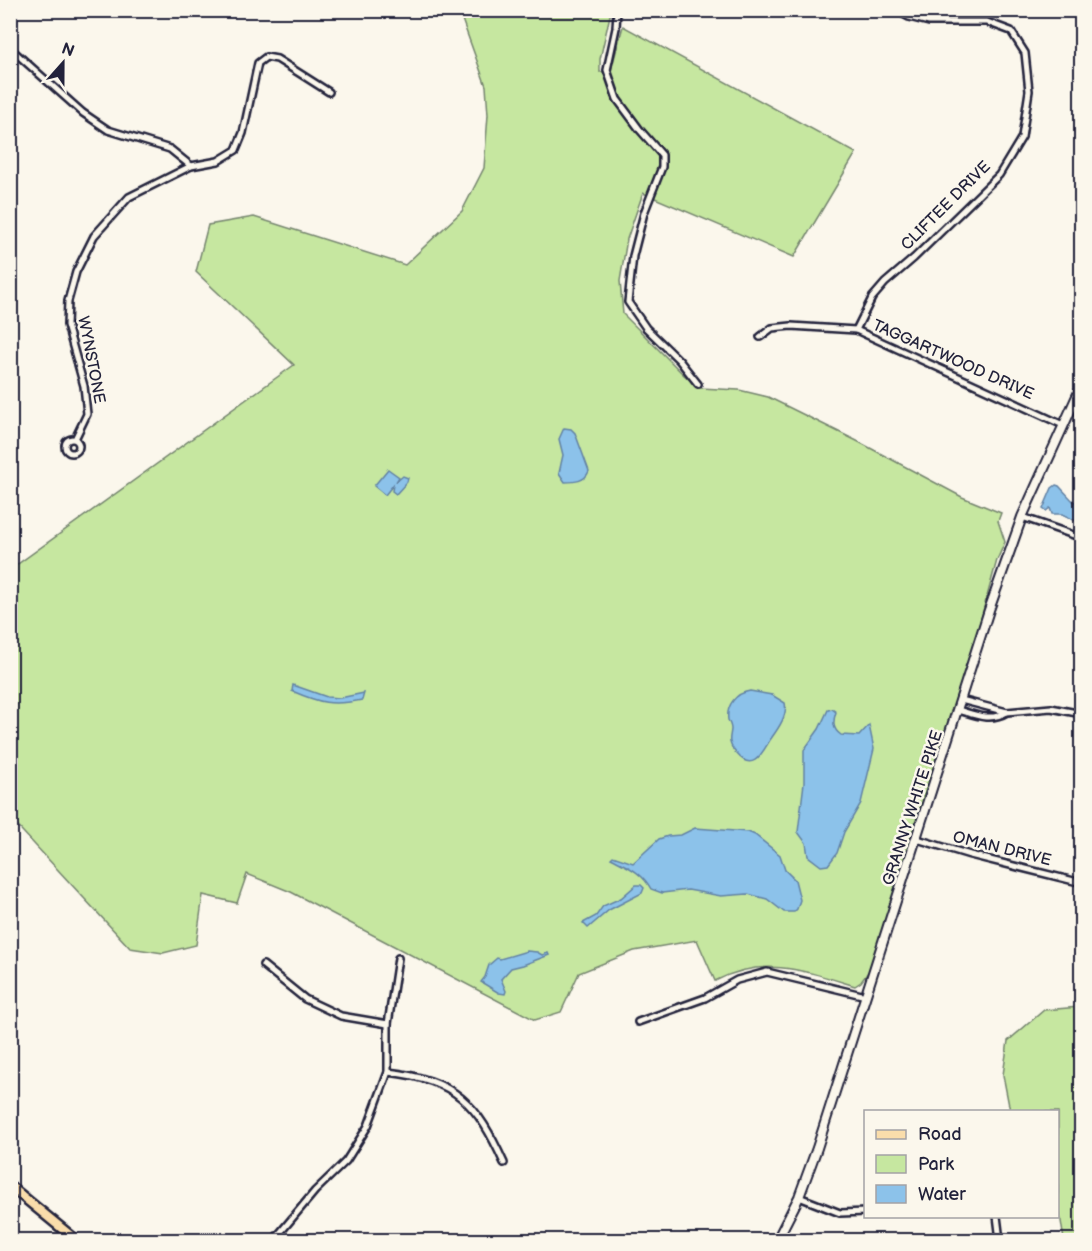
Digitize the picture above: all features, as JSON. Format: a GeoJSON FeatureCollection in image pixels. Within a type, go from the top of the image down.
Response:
{"type":"FeatureCollection","features":[{"type":"Feature","properties":{"kind":"main road","name":"GRANNY WHITE PIKE"},"geometry":{"type":"LineString","coordinates":[[777,1240],[799,1197],[917,839],[989,610],[1022,517],[1082,385]]}},
{"type":"Feature","properties":{"kind":"main road"},"geometry":{"type":"LineString","coordinates":[[10,1186],[76,1240]]}},
{"type":"Feature","properties":{"kind":"street"},"geometry":{"type":"LineString","coordinates":[[617,10],[616,28],[607,70],[617,99],[640,130],[662,154],[662,167],[644,213],[633,256],[628,302],[646,328],[679,360],[698,384]]}},
{"type":"Feature","properties":{"kind":"street","name":"CLIFTEE DRIVE"},"geometry":{"type":"LineString","coordinates":[[856,330],[872,298],[885,283],[999,175],[1022,137],[1029,92],[1025,53],[1011,31],[987,22],[929,22],[909,17],[896,10]]}},
{"type":"Feature","properties":{"kind":"street"},"geometry":{"type":"LineString","coordinates":[[10,48],[83,113],[108,130],[170,149],[191,166]]}},
{"type":"Feature","properties":{"kind":"street","name":"WYNSTONE"},"geometry":{"type":"LineString","coordinates":[[75,439],[87,414],[84,386],[67,325],[68,300],[76,272],[94,236],[129,197],[191,166],[218,161],[236,150],[243,133],[258,63],[266,57],[277,59],[329,92]]}},
{"type":"Feature","properties":{"kind":"street","name":"TAGGARTWOOD DRIVE"},"geometry":{"type":"LineString","coordinates":[[760,337],[772,328],[791,326],[856,330],[1064,425]]}},
{"type":"Feature","properties":{"kind":"street"},"geometry":{"type":"LineString","coordinates":[[1022,517],[1082,538]]}},
{"type":"Feature","properties":{"kind":"street"},"geometry":{"type":"LineString","coordinates":[[961,700],[1007,712],[1045,708],[1082,714]]}},
{"type":"Feature","properties":{"kind":"street"},"geometry":{"type":"LineString","coordinates":[[958,710],[987,717],[1001,716],[1007,712]]}},
{"type":"Feature","properties":{"kind":"street","name":"OMAN DRIVE"},"geometry":{"type":"LineString","coordinates":[[917,839],[970,855],[1082,883]]}},
{"type":"Feature","properties":{"kind":"street"},"geometry":{"type":"LineString","coordinates":[[274,1240],[315,1191],[346,1161],[368,1126],[388,1072],[388,1024],[398,958]]}},
{"type":"Feature","properties":{"kind":"street"},"geometry":{"type":"LineString","coordinates":[[263,965],[305,999],[341,1016],[388,1024]]}},
{"type":"Feature","properties":{"kind":"street"},"geometry":{"type":"LineString","coordinates":[[638,1022],[705,998],[737,980],[767,972],[866,996]]}},
{"type":"Feature","properties":{"kind":"street"},"geometry":{"type":"LineString","coordinates":[[388,1072],[416,1076],[447,1087],[475,1110],[492,1136],[504,1163]]}},
{"type":"Feature","properties":{"kind":"street"},"geometry":{"type":"LineString","coordinates":[[799,1197],[840,1213],[864,1212]]}},
{"type":"Feature","properties":{"kind":"street"},"geometry":{"type":"LineString","coordinates":[[997,1218],[1000,1240]]}},
{"type":"Feature","properties":{"kind":"green space"},"geometry":{"type":"Polygon","coordinates":[[[459,11],[611,11],[600,59],[600,72],[611,70],[623,26],[856,153],[794,257],[643,193],[627,239],[620,281],[623,314],[700,388],[739,390],[768,397],[962,497],[1001,513],[998,521],[1005,542],[997,560],[966,673],[871,968],[861,982],[855,986],[802,971],[768,967],[733,973],[715,981],[697,940],[634,951],[579,973],[561,1012],[535,1020],[291,892],[247,874],[237,903],[203,895],[196,945],[163,953],[130,948],[11,819],[11,569],[294,365],[196,272],[208,225],[254,217],[405,265],[462,211],[484,168],[488,115],[486,86],[459,11]]]}},
{"type":"Feature","properties":{"kind":"green space"},"geometry":{"type":"Polygon","coordinates":[[[1081,1003],[1081,1240],[1064,1240],[1059,1208],[1059,1110],[1010,1110],[1003,1075],[1008,1041],[1044,1010],[1080,1007],[1081,1003]]]}},
{"type":"Feature","properties":{"kind":"water"},"geometry":{"type":"Polygon","coordinates":[[[564,428],[571,429],[575,433],[589,471],[579,481],[565,482],[559,473],[563,455],[559,439],[564,428]]]}},
{"type":"Feature","properties":{"kind":"water"},"geometry":{"type":"Polygon","coordinates":[[[388,469],[399,477],[396,482],[403,476],[408,478],[396,494],[392,491],[393,485],[385,495],[374,486],[388,469]]]}},
{"type":"Feature","properties":{"kind":"water"},"geometry":{"type":"Polygon","coordinates":[[[1056,485],[1073,501],[1081,505],[1081,517],[1076,521],[1062,514],[1052,514],[1050,508],[1046,511],[1043,509],[1052,488],[1056,485]]]}},
{"type":"Feature","properties":{"kind":"water"},"geometry":{"type":"Polygon","coordinates":[[[293,685],[327,697],[340,698],[364,693],[362,700],[342,703],[326,702],[292,691],[293,685]]]}},
{"type":"Feature","properties":{"kind":"water"},"geometry":{"type":"Polygon","coordinates":[[[750,691],[772,695],[785,703],[786,708],[781,723],[764,750],[756,759],[748,762],[731,746],[728,715],[730,705],[736,697],[750,691]]]}},
{"type":"Feature","properties":{"kind":"water"},"geometry":{"type":"Polygon","coordinates":[[[832,709],[836,712],[835,727],[841,735],[859,736],[869,725],[874,749],[861,803],[844,832],[837,853],[828,865],[821,866],[808,856],[806,843],[798,832],[804,783],[804,750],[819,729],[828,710],[832,709]]]}},
{"type":"Feature","properties":{"kind":"water"},"geometry":{"type":"Polygon","coordinates":[[[695,828],[748,832],[755,835],[780,855],[785,870],[795,880],[800,900],[797,909],[794,912],[784,912],[767,899],[748,894],[721,896],[688,890],[662,893],[651,889],[639,874],[611,858],[613,856],[633,863],[659,839],[681,835],[695,828]]]}},
{"type":"Feature","properties":{"kind":"water"},"geometry":{"type":"Polygon","coordinates":[[[636,885],[644,888],[642,893],[609,910],[588,928],[583,923],[596,916],[603,906],[621,898],[636,885]]]}},
{"type":"Feature","properties":{"kind":"water"},"geometry":{"type":"Polygon","coordinates":[[[527,951],[549,955],[511,968],[501,979],[505,994],[481,982],[489,965],[497,958],[527,951]]]}}]}
